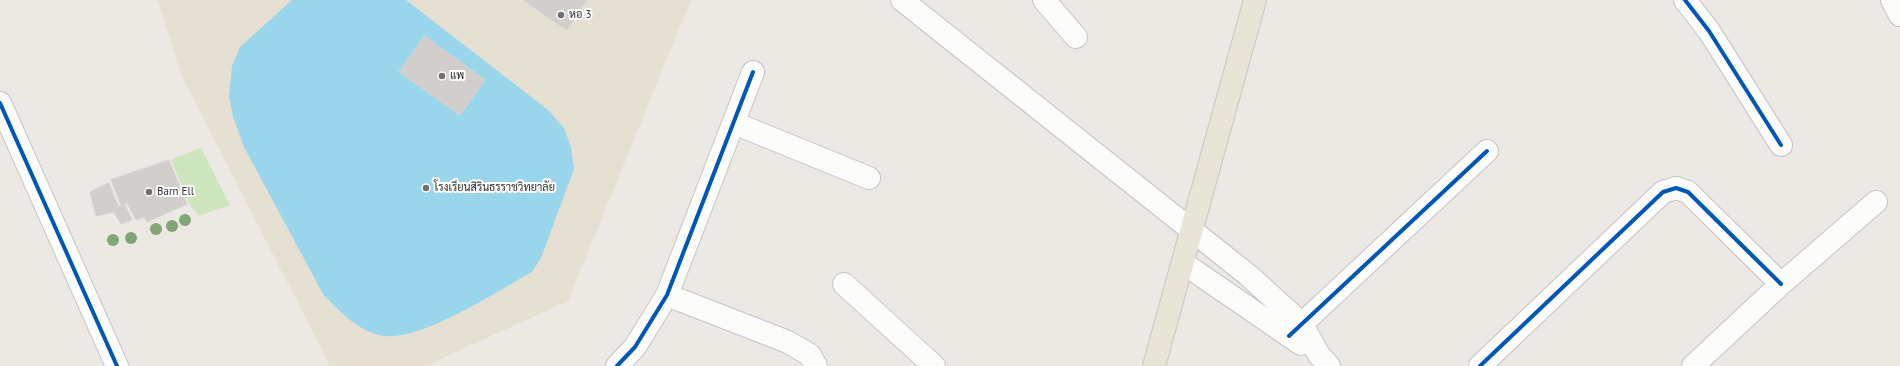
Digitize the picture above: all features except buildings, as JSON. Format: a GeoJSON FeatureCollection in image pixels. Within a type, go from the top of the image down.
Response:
{"type":"FeatureCollection","features":[{"type":"Feature","properties":{"kind":"main road"},"geometry":{"type":"LineString","coordinates":[[1154,366],[1255,0]]}},
{"type":"Feature","properties":{"kind":"street"},"geometry":{"type":"LineString","coordinates":[[903,0],[1248,275],[1295,330],[1324,361]]}},
{"type":"Feature","properties":{"kind":"street"},"geometry":{"type":"LineString","coordinates":[[1044,0],[1076,37]]}},
{"type":"Feature","properties":{"kind":"street"},"geometry":{"type":"LineString","coordinates":[[1685,0],[1709,31],[1781,145]]}},
{"type":"Feature","properties":{"kind":"street"},"geometry":{"type":"LineString","coordinates":[[1892,0],[1900,15]]}},
{"type":"Feature","properties":{"kind":"street"},"geometry":{"type":"LineString","coordinates":[[618,366],[635,347],[667,295],[753,72]]}},
{"type":"Feature","properties":{"kind":"street"},"geometry":{"type":"LineString","coordinates":[[0,103],[117,366]]}},
{"type":"Feature","properties":{"kind":"street"},"geometry":{"type":"LineString","coordinates":[[734,123],[869,178]]}},
{"type":"Feature","properties":{"kind":"street"},"geometry":{"type":"LineString","coordinates":[[1295,330],[1487,151]]}},
{"type":"Feature","properties":{"kind":"street"},"geometry":{"type":"LineString","coordinates":[[1480,366],[1663,192],[1676,188],[1688,192],[1702,204],[1781,284]]}},
{"type":"Feature","properties":{"kind":"street"},"geometry":{"type":"LineString","coordinates":[[1693,366],[1781,284],[1876,202]]}},
{"type":"Feature","properties":{"kind":"street"},"geometry":{"type":"LineString","coordinates":[[1182,263],[1295,330]]}},
{"type":"Feature","properties":{"kind":"street"},"geometry":{"type":"LineString","coordinates":[[844,284],[934,366]]}},
{"type":"Feature","properties":{"kind":"street"},"geometry":{"type":"LineString","coordinates":[[667,295],[788,342],[810,355],[816,366]]}},
{"type":"Feature","properties":{"kind":"shaded area","name":"โรงเรียนสิรินธรราชวิทยาลัย"},"geometry":{"type":"Polygon","coordinates":[[[158,0],[691,0],[568,301],[425,366],[330,366],[181,74],[158,0]]]}},
{"type":"Feature","properties":{"kind":"green space"},"geometry":{"type":"Polygon","coordinates":[[[201,148],[230,205],[199,216],[189,204],[171,160],[201,148]]]}},
{"type":"Feature","properties":{"kind":"water","name":"โรงเรียนสิรินธรราชวิทยาลัย"},"geometry":{"type":"Polygon","coordinates":[[[292,0],[406,0],[548,110],[564,128],[571,147],[574,169],[541,258],[532,272],[457,314],[414,332],[395,336],[379,335],[355,324],[323,294],[244,147],[233,117],[229,97],[232,66],[240,47],[292,0]]]}},
{"type":"Feature","properties":{"kind":"cycle path"},"geometry":{"type":"LineString","coordinates":[[1685,0],[1709,31],[1781,145]]}},
{"type":"Feature","properties":{"kind":"cycle path"},"geometry":{"type":"LineString","coordinates":[[617,366],[635,347],[667,295],[753,72]]}},
{"type":"Feature","properties":{"kind":"cycle path"},"geometry":{"type":"LineString","coordinates":[[0,103],[117,366]]}},
{"type":"Feature","properties":{"kind":"cycle path"},"geometry":{"type":"LineString","coordinates":[[1289,336],[1487,151]]}},
{"type":"Feature","properties":{"kind":"cycle path"},"geometry":{"type":"LineString","coordinates":[[1480,366],[1663,192],[1676,188],[1688,192],[1781,284]]}},
{"type":"Feature","properties":{"kind":"place","name":"หอ 3"},"geometry":{"type":"Point","coordinates":[561,15]}},
{"type":"Feature","properties":{"kind":"place","name":"แพ"},"geometry":{"type":"Point","coordinates":[442,76]}},
{"type":"Feature","properties":{"kind":"place","name":"โรงเรียนสิรินธรราชวิทยาลัย"},"geometry":{"type":"Point","coordinates":[426,188]}},
{"type":"Feature","properties":{"kind":"place","name":"Barn Ell"},"geometry":{"type":"Point","coordinates":[149,192]}}]}
